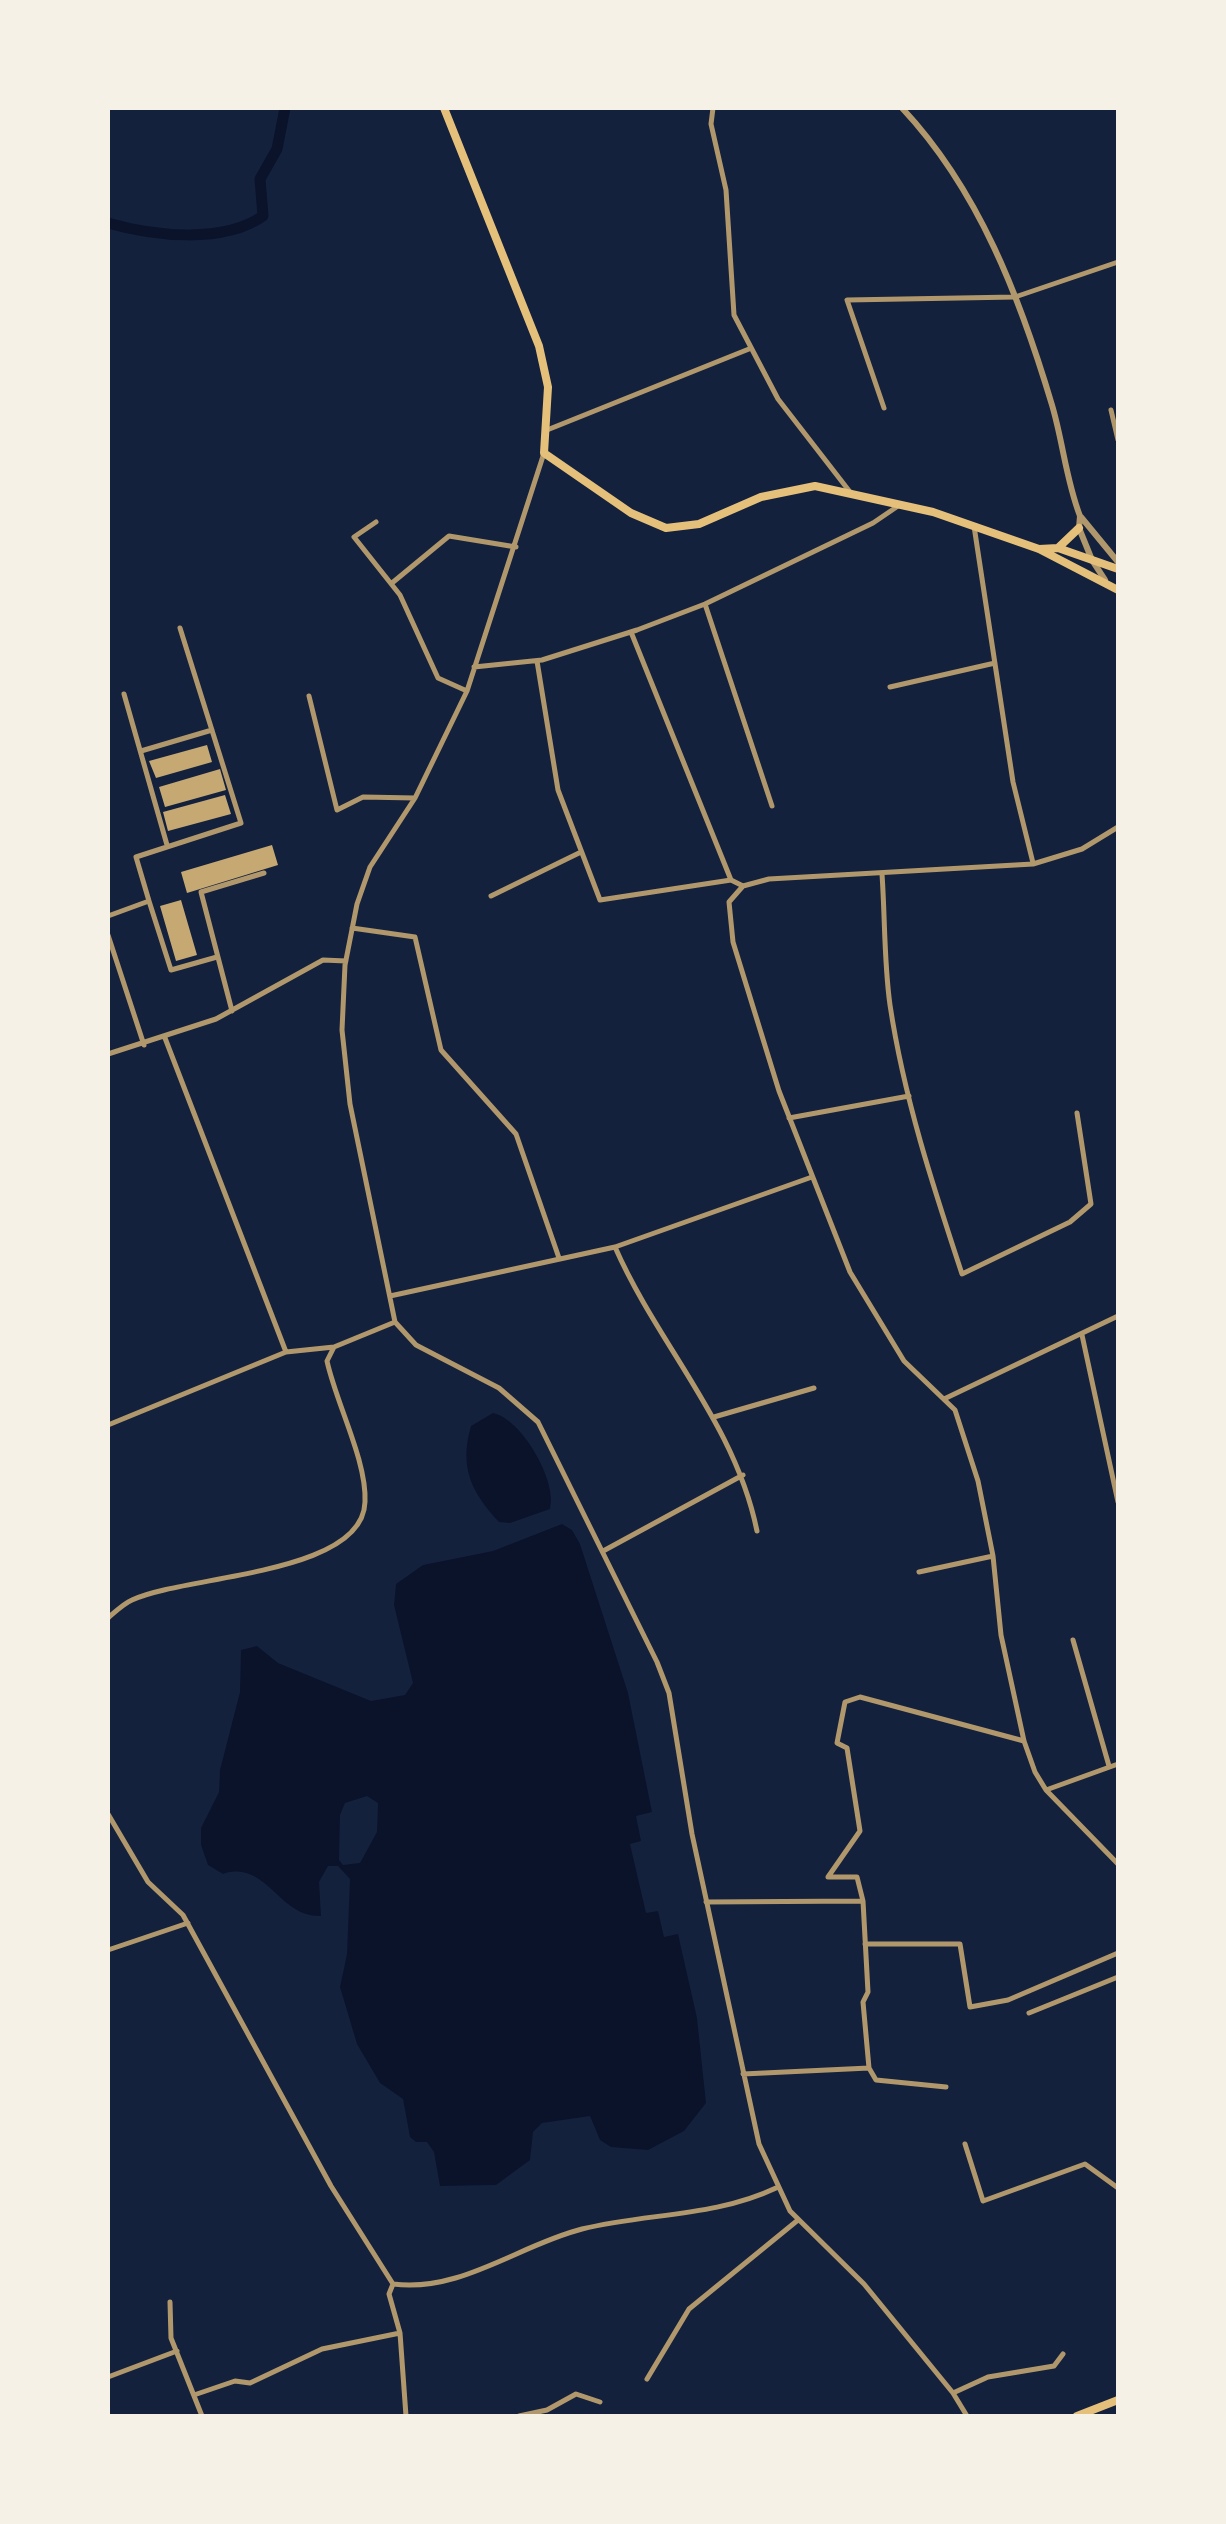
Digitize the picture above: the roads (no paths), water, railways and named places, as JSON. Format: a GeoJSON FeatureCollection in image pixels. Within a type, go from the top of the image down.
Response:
{"type":"FeatureCollection","features":[{"type":"Feature","properties":{"kind":"main road"},"geometry":{"type":"LineString","coordinates":[[444,108],[538,346],[548,386],[544,453],[630,513],[666,528],[699,524],[789,489],[815,486],[900,504],[974,526],[1039,549],[1062,564],[1106,580],[1118,590]]}},
{"type":"Feature","properties":{"kind":"main road"},"geometry":{"type":"LineString","coordinates":[[1058,548],[1080,528]]}},
{"type":"Feature","properties":{"kind":"main road"},"geometry":{"type":"LineString","coordinates":[[1039,549],[1058,548],[1118,565]]}},
{"type":"Feature","properties":{"kind":"main road"},"geometry":{"type":"LineString","coordinates":[[1077,2416],[1118,2400]]}},
{"type":"Feature","properties":{"kind":"street"},"geometry":{"type":"LineString","coordinates":[[713,108],[711,124],[726,190],[734,316],[778,399],[850,492]]}},
{"type":"Feature","properties":{"kind":"street"},"geometry":{"type":"LineString","coordinates":[[902,108],[970,196],[1015,297],[1051,402],[1080,528],[1092,560],[1106,580]]}},
{"type":"Feature","properties":{"kind":"street"},"geometry":{"type":"LineString","coordinates":[[884,408],[847,300],[1015,297],[1118,262]]}},
{"type":"Feature","properties":{"kind":"street"},"geometry":{"type":"LineString","coordinates":[[547,430],[749,349]]}},
{"type":"Feature","properties":{"kind":"street"},"geometry":{"type":"LineString","coordinates":[[1111,410],[1118,440]]}},
{"type":"Feature","properties":{"kind":"street"},"geometry":{"type":"LineString","coordinates":[[544,453],[467,691],[414,798],[370,867],[352,928],[342,1030],[350,1104],[390,1296],[396,1322],[416,1346],[499,1388],[538,1422],[604,1550],[668,1693],[706,1902],[743,2074],[759,2144],[776,2188],[798,2220],[864,2284],[953,2393],[967,2416]]}},
{"type":"Feature","properties":{"kind":"street"},"geometry":{"type":"LineString","coordinates":[[474,667],[536,661],[632,632],[705,604],[873,523],[900,504]]}},
{"type":"Feature","properties":{"kind":"street"},"geometry":{"type":"LineString","coordinates":[[1080,516],[1116,551],[1118,565]]}},
{"type":"Feature","properties":{"kind":"street"},"geometry":{"type":"LineString","coordinates":[[376,522],[354,537],[372,565],[392,583],[438,678],[467,691]]}},
{"type":"Feature","properties":{"kind":"street"},"geometry":{"type":"LineString","coordinates":[[974,526],[1013,782],[1033,864]]}},
{"type":"Feature","properties":{"kind":"street"},"geometry":{"type":"LineString","coordinates":[[392,583],[449,536],[516,547]]}},
{"type":"Feature","properties":{"kind":"street"},"geometry":{"type":"LineString","coordinates":[[705,604],[772,806]]}},
{"type":"Feature","properties":{"kind":"street"},"geometry":{"type":"LineString","coordinates":[[180,628],[241,823],[136,856],[171,970],[218,956]]}},
{"type":"Feature","properties":{"kind":"street"},"geometry":{"type":"LineString","coordinates":[[632,632],[730,880]]}},
{"type":"Feature","properties":{"kind":"street"},"geometry":{"type":"LineString","coordinates":[[536,661],[558,790],[600,900],[730,880],[743,886]]}},
{"type":"Feature","properties":{"kind":"street"},"geometry":{"type":"LineString","coordinates":[[890,687],[995,663]]}},
{"type":"Feature","properties":{"kind":"street"},"geometry":{"type":"LineString","coordinates":[[124,694],[167,845]]}},
{"type":"Feature","properties":{"kind":"street"},"geometry":{"type":"LineString","coordinates":[[309,696],[336,810],[363,797],[414,798]]}},
{"type":"Feature","properties":{"kind":"street"},"geometry":{"type":"LineString","coordinates":[[141,751],[212,730]]}},
{"type":"Feature","properties":{"kind":"street"},"geometry":{"type":"LineString","coordinates":[[1118,827],[1082,849],[1033,864],[769,879],[743,886],[729,902],[733,942],[789,1118],[850,1272],[904,1362],[955,1410],[978,1481],[993,1556],[1001,1634],[1024,1741],[1046,1790],[1118,1864]]}},
{"type":"Feature","properties":{"kind":"street"},"geometry":{"type":"LineString","coordinates":[[491,896],[579,853]]}},
{"type":"Feature","properties":{"kind":"street"},"geometry":{"type":"LineString","coordinates":[[232,1011],[201,892],[264,874]]}},
{"type":"Feature","properties":{"kind":"street"},"geometry":{"type":"LineString","coordinates":[[882,874],[890,1003],[927,1168],[962,1274],[1070,1222],[1091,1204],[1077,1113]]}},
{"type":"Feature","properties":{"kind":"street"},"geometry":{"type":"LineString","coordinates":[[108,916],[149,901]]}},
{"type":"Feature","properties":{"kind":"street"},"geometry":{"type":"LineString","coordinates":[[352,928],[415,937],[441,1050],[516,1134],[558,1258]]}},
{"type":"Feature","properties":{"kind":"street"},"geometry":{"type":"LineString","coordinates":[[108,935],[144,1044]]}},
{"type":"Feature","properties":{"kind":"street"},"geometry":{"type":"LineString","coordinates":[[108,1054],[165,1038],[232,1011],[323,960],[346,961]]}},
{"type":"Feature","properties":{"kind":"street"},"geometry":{"type":"LineString","coordinates":[[165,1038],[286,1352]]}},
{"type":"Feature","properties":{"kind":"street"},"geometry":{"type":"LineString","coordinates":[[789,1118],[909,1096]]}},
{"type":"Feature","properties":{"kind":"street"},"geometry":{"type":"LineString","coordinates":[[390,1296],[615,1247],[812,1176]]}},
{"type":"Feature","properties":{"kind":"street"},"geometry":{"type":"LineString","coordinates":[[615,1247],[634,1290],[669,1339],[744,1475],[757,1530]]}},
{"type":"Feature","properties":{"kind":"street"},"geometry":{"type":"LineString","coordinates":[[944,1398],[1118,1316]]}},
{"type":"Feature","properties":{"kind":"street"},"geometry":{"type":"LineString","coordinates":[[108,1425],[286,1352],[334,1347],[396,1322]]}},
{"type":"Feature","properties":{"kind":"street"},"geometry":{"type":"LineString","coordinates":[[1082,1334],[1118,1502]]}},
{"type":"Feature","properties":{"kind":"street"},"geometry":{"type":"LineString","coordinates":[[108,1618],[131,1600],[318,1553],[344,1543],[360,1526],[366,1501],[327,1362],[334,1347]]}},
{"type":"Feature","properties":{"kind":"street"},"geometry":{"type":"LineString","coordinates":[[714,1417],[814,1388]]}},
{"type":"Feature","properties":{"kind":"street"},"geometry":{"type":"LineString","coordinates":[[604,1550],[744,1475]]}},
{"type":"Feature","properties":{"kind":"street"},"geometry":{"type":"LineString","coordinates":[[919,1572],[993,1556]]}},
{"type":"Feature","properties":{"kind":"street"},"geometry":{"type":"LineString","coordinates":[[1073,1640],[1109,1766]]}},
{"type":"Feature","properties":{"kind":"street"},"geometry":{"type":"LineString","coordinates":[[946,2087],[876,2080],[869,2068],[863,2002],[868,1992],[863,1902],[857,1877],[828,1877],[860,1830],[853,1762],[847,1748],[837,1743],[846,1702],[860,1696],[1024,1741]]}},
{"type":"Feature","properties":{"kind":"street"},"geometry":{"type":"LineString","coordinates":[[1046,1790],[1118,1764]]}},
{"type":"Feature","properties":{"kind":"street"},"geometry":{"type":"LineString","coordinates":[[108,1814],[148,1882],[174,1904],[188,1924],[330,2186],[392,2284],[389,2294],[400,2333],[406,2416]]}},
{"type":"Feature","properties":{"kind":"street"},"geometry":{"type":"LineString","coordinates":[[706,1902],[863,1902]]}},
{"type":"Feature","properties":{"kind":"street"},"geometry":{"type":"LineString","coordinates":[[108,1950],[188,1924]]}},
{"type":"Feature","properties":{"kind":"street"},"geometry":{"type":"LineString","coordinates":[[866,1944],[960,1944],[970,2007],[1008,2000],[1118,1953]]}},
{"type":"Feature","properties":{"kind":"street"},"geometry":{"type":"LineString","coordinates":[[1028,2013],[1118,1977]]}},
{"type":"Feature","properties":{"kind":"street"},"geometry":{"type":"LineString","coordinates":[[743,2074],[869,2068]]}},
{"type":"Feature","properties":{"kind":"street"},"geometry":{"type":"LineString","coordinates":[[965,2144],[983,2200],[1085,2164],[1118,2188]]}},
{"type":"Feature","properties":{"kind":"street"},"geometry":{"type":"LineString","coordinates":[[392,2284],[413,2286],[443,2281],[580,2230],[738,2206],[776,2188]]}},
{"type":"Feature","properties":{"kind":"street"},"geometry":{"type":"LineString","coordinates":[[647,2379],[688,2309],[798,2220]]}},
{"type":"Feature","properties":{"kind":"street"},"geometry":{"type":"LineString","coordinates":[[170,2302],[167,2320],[202,2416]]}},
{"type":"Feature","properties":{"kind":"street"},"geometry":{"type":"LineString","coordinates":[[194,2395],[235,2381],[250,2383],[322,2349],[400,2333]]}},
{"type":"Feature","properties":{"kind":"street"},"geometry":{"type":"LineString","coordinates":[[108,2377],[176,2351]]}},
{"type":"Feature","properties":{"kind":"street"},"geometry":{"type":"LineString","coordinates":[[953,2393],[988,2377],[1054,2366],[1063,2354]]}},
{"type":"Feature","properties":{"kind":"street"},"geometry":{"type":"LineString","coordinates":[[519,2416],[547,2410],[576,2394],[600,2402]]}},
{"type":"Feature","properties":{"kind":"water"},"geometry":{"type":"Polygon","coordinates":[[[493,1413],[515,1427],[535,1453],[549,1483],[550,1509],[510,1523],[499,1522],[481,1500],[470,1478],[466,1454],[471,1426],[493,1413]]]}},
{"type":"Feature","properties":{"kind":"water"},"geometry":{"type":"Polygon","coordinates":[[[562,1524],[572,1530],[580,1544],[628,1693],[652,1812],[636,1816],[641,1841],[630,1844],[646,1913],[658,1911],[664,1937],[678,1934],[697,2018],[706,2103],[684,2131],[648,2150],[611,2147],[600,2140],[590,2116],[542,2123],[533,2132],[530,2160],[496,2185],[440,2186],[434,2152],[427,2142],[416,2142],[410,2137],[403,2099],[380,2083],[357,2044],[340,1987],[347,1954],[350,1879],[338,1866],[328,1866],[319,1882],[321,1916],[307,1914],[294,1909],[251,1875],[223,1874],[208,1865],[201,1845],[201,1828],[219,1792],[220,1770],[240,1692],[241,1650],[257,1646],[278,1663],[371,1701],[405,1695],[413,1683],[394,1605],[396,1584],[423,1565],[493,1551],[562,1524]],[[367,1796],[345,1803],[340,1815],[339,1860],[343,1865],[360,1863],[377,1832],[378,1803],[367,1796]]]}},
{"type":"Feature","properties":{"kind":"waterway"},"geometry":{"type":"LineString","coordinates":[[108,223],[187,235],[228,231],[263,216],[260,179],[277,149],[285,108]]}}]}
